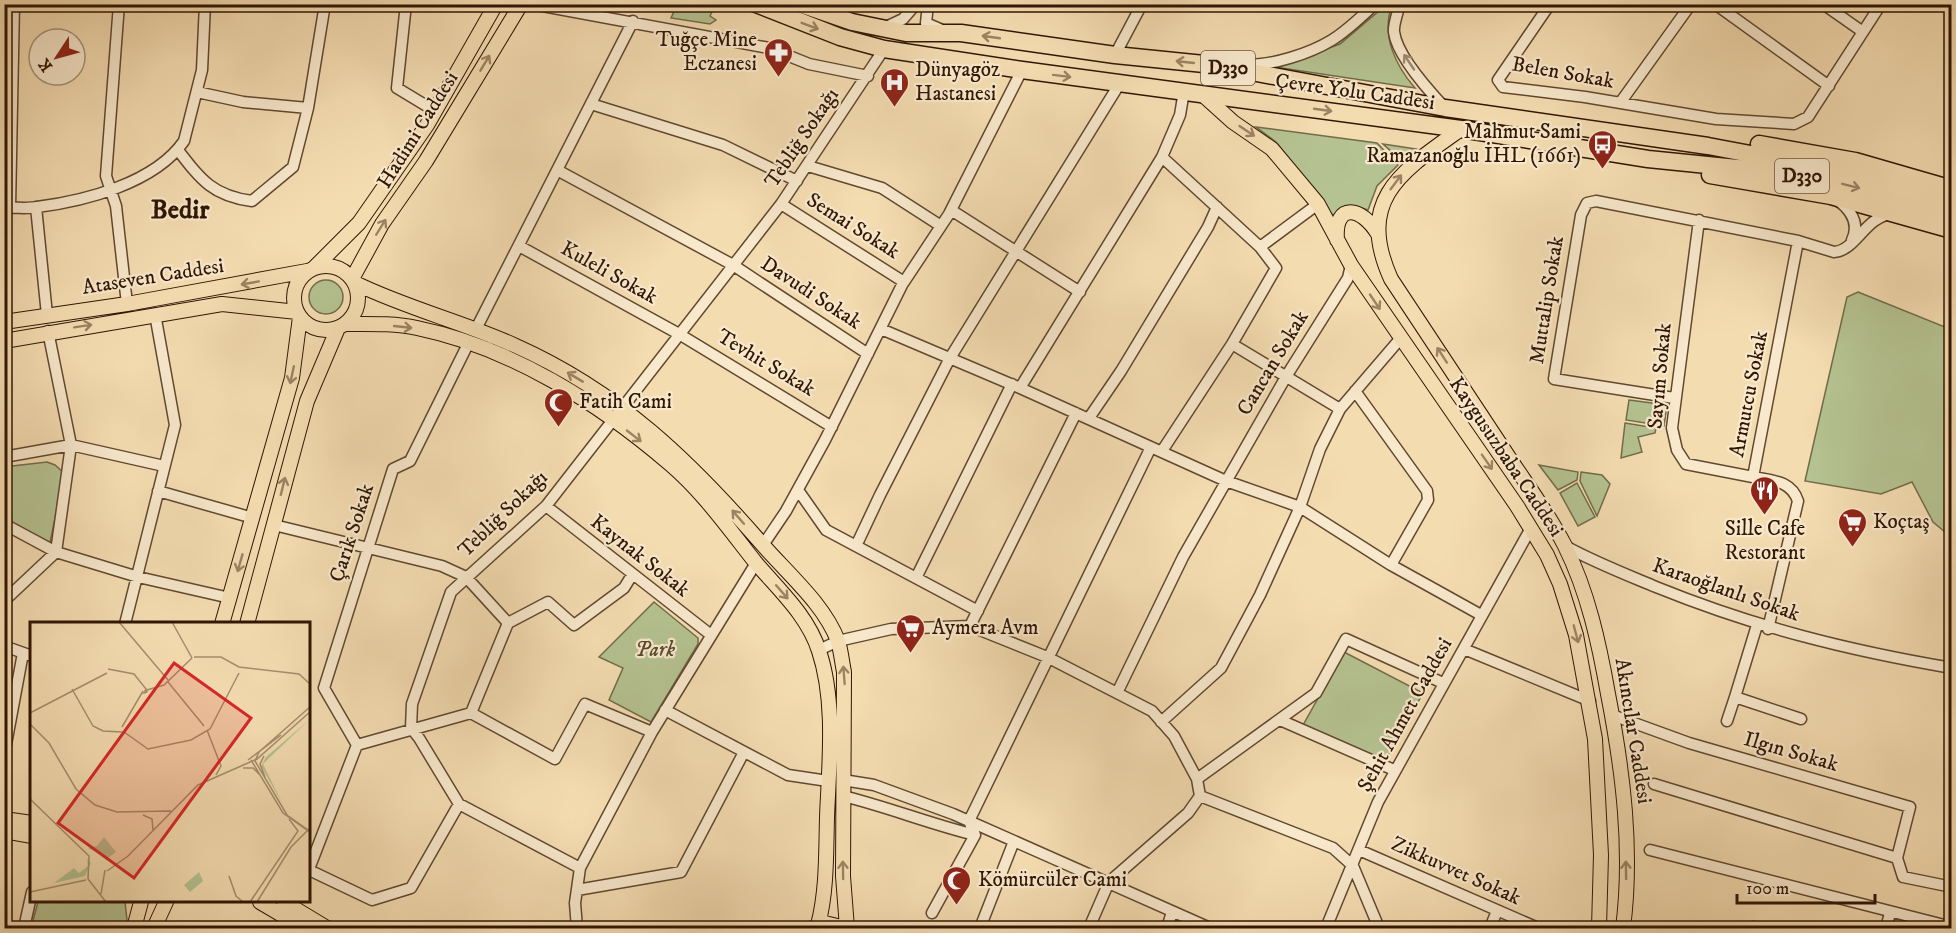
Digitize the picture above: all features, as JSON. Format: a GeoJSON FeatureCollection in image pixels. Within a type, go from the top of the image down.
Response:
{"type":"FeatureCollection","features":[{"type":"Feature","properties":{"kind":"highway","name":"Çevre Yolu Caddesi"},"geometry":{"type":"LineString","coordinates":[[756,4],[840,37],[884,49],[1022,70],[1461,129],[1648,159],[1757,169],[1814,178],[1881,194],[1952,216]]}},
{"type":"Feature","properties":{"kind":"highway","name":"Çevre Yolu Caddesi"},"geometry":{"type":"LineString","coordinates":[[800,4],[879,28],[906,33],[961,33],[1115,55],[1214,66],[1445,108],[1657,138],[1840,170],[1952,201]]}},
{"type":"Feature","properties":{"kind":"highway"},"geometry":{"type":"LineString","coordinates":[[1657,138],[1697,137],[1821,153],[1891,170],[1952,189]]}},
{"type":"Feature","properties":{"kind":"highway"},"geometry":{"type":"LineString","coordinates":[[1648,159],[1710,175],[1832,196],[1952,230]]}},
{"type":"Feature","properties":{"kind":"main road","name":"Hadimi Caddesi"},"geometry":{"type":"LineString","coordinates":[[354,281],[382,224],[426,161],[521,4]]}},
{"type":"Feature","properties":{"kind":"main road","name":"Hadimi Caddesi"},"geometry":{"type":"LineString","coordinates":[[311,269],[359,223],[435,111],[496,6]]}},
{"type":"Feature","properties":{"kind":"main road","name":"Kaygusuzbaba Caddesi"},"geometry":{"type":"LineString","coordinates":[[1202,94],[1233,122],[1272,149],[1318,204],[1351,265],[1531,528],[1560,584],[1576,635],[1590,701],[1595,739],[1600,843],[1599,924]]}},
{"type":"Feature","properties":{"kind":"main road","name":"Kaygusuzbaba Caddesi"},"geometry":{"type":"LineString","coordinates":[[1461,129],[1399,177],[1384,201],[1377,225],[1383,261],[1391,279],[1564,546]]}},
{"type":"Feature","properties":{"kind":"main road"},"geometry":{"type":"LineString","coordinates":[[1337,242],[1336,228],[1340,218],[1350,212],[1361,213],[1371,221],[1378,234]]}},
{"type":"Feature","properties":{"kind":"main road"},"geometry":{"type":"LineString","coordinates":[[223,622],[292,378],[298,315],[294,294],[296,286],[311,269],[334,266],[354,281],[418,311],[476,329],[518,346],[623,407],[707,481],[819,608],[838,641],[844,672],[843,876],[846,928],[833,923],[815,927]]}},
{"type":"Feature","properties":{"kind":"main road","name":"Ataseven Caddesi"},"geometry":{"type":"LineString","coordinates":[[4,322],[127,304],[311,269]]}},
{"type":"Feature","properties":{"kind":"main road"},"geometry":{"type":"LineString","coordinates":[[247,622],[307,401],[342,326],[356,311],[358,302],[354,281]]}},
{"type":"Feature","properties":{"kind":"main road"},"geometry":{"type":"LineString","coordinates":[[4,340],[222,304],[298,315],[317,329],[342,326],[417,328],[468,344],[510,361],[563,387],[613,420],[671,465],[728,526],[756,563],[798,611],[819,650],[828,701],[828,781],[823,905],[815,927]]}},
{"type":"Feature","properties":{"kind":"main road","name":"Akıncılar Caddesi"},"geometry":{"type":"LineString","coordinates":[[1564,546],[1596,631],[1620,757],[1625,810],[1627,888],[1623,928]]}},
{"type":"Feature","properties":{"kind":"main road"},"geometry":{"type":"LineString","coordinates":[[4,819],[30,823]]}},
{"type":"Feature","properties":{"kind":"main road"},"geometry":{"type":"LineString","coordinates":[[4,831],[30,836]]}},
{"type":"Feature","properties":{"kind":"main road"},"geometry":{"type":"LineString","coordinates":[[134,928],[141,903]]}},
{"type":"Feature","properties":{"kind":"main road"},"geometry":{"type":"LineString","coordinates":[[154,928],[166,903]]}},
{"type":"Feature","properties":{"kind":"main road"},"geometry":{"type":"LineString","coordinates":[[263,903],[290,911],[327,928]]}},
{"type":"Feature","properties":{"kind":"main road"},"geometry":{"type":"LineString","coordinates":[[290,911],[304,928]]}},
{"type":"Feature","properties":{"kind":"street"},"geometry":{"type":"LineString","coordinates":[[14,4],[8,93],[7,207],[36,207],[111,191],[141,176],[178,150],[184,141],[202,70],[205,4]]}},
{"type":"Feature","properties":{"kind":"street"},"geometry":{"type":"LineString","coordinates":[[119,4],[106,176],[116,206],[127,304]]}},
{"type":"Feature","properties":{"kind":"street"},"geometry":{"type":"LineString","coordinates":[[178,150],[199,177],[228,198],[252,201],[293,167],[308,108],[325,4]]}},
{"type":"Feature","properties":{"kind":"street"},"geometry":{"type":"LineString","coordinates":[[406,4],[397,88],[435,111]]}},
{"type":"Feature","properties":{"kind":"street"},"geometry":{"type":"LineString","coordinates":[[478,4],[496,6]]}},
{"type":"Feature","properties":{"kind":"street"},"geometry":{"type":"LineString","coordinates":[[532,4],[769,48],[809,64],[868,76]]}},
{"type":"Feature","properties":{"kind":"street"},"geometry":{"type":"LineString","coordinates":[[879,28],[895,25],[916,4]]}},
{"type":"Feature","properties":{"kind":"street"},"geometry":{"type":"LineString","coordinates":[[928,4],[926,23],[934,28],[961,33]]}},
{"type":"Feature","properties":{"kind":"street"},"geometry":{"type":"LineString","coordinates":[[1115,55],[1142,4]]}},
{"type":"Feature","properties":{"kind":"street"},"geometry":{"type":"LineString","coordinates":[[1214,66],[1258,65],[1313,48],[1330,41],[1356,23],[1375,4]]}},
{"type":"Feature","properties":{"kind":"street"},"geometry":{"type":"LineString","coordinates":[[1400,4],[1394,31],[1401,50],[1430,93],[1445,108]]}},
{"type":"Feature","properties":{"kind":"street","name":"Belen Sokak"},"geometry":{"type":"LineString","coordinates":[[1551,4],[1498,80],[1503,87],[1716,119],[1794,124],[1808,117],[1881,4]]}},
{"type":"Feature","properties":{"kind":"street"},"geometry":{"type":"LineString","coordinates":[[1620,103],[1691,4]]}},
{"type":"Feature","properties":{"kind":"street"},"geometry":{"type":"LineString","coordinates":[[1714,4],[1829,86]]}},
{"type":"Feature","properties":{"kind":"street"},"geometry":{"type":"LineString","coordinates":[[1823,4],[1863,32]]}},
{"type":"Feature","properties":{"kind":"street"},"geometry":{"type":"LineString","coordinates":[[476,329],[633,21]]}},
{"type":"Feature","properties":{"kind":"street","name":"Tebliğ Sokağı"},"geometry":{"type":"LineString","coordinates":[[411,728],[412,704],[451,592],[546,506],[781,204],[884,49]]}},
{"type":"Feature","properties":{"kind":"street"},"geometry":{"type":"LineString","coordinates":[[763,545],[798,490],[832,427],[904,282],[951,210],[1022,70]]}},
{"type":"Feature","properties":{"kind":"street"},"geometry":{"type":"LineString","coordinates":[[856,546],[950,358],[1120,83]]}},
{"type":"Feature","properties":{"kind":"street"},"geometry":{"type":"LineString","coordinates":[[916,578],[1016,386],[1080,292],[1162,157],[1180,115],[1184,91]]}},
{"type":"Feature","properties":{"kind":"street"},"geometry":{"type":"LineString","coordinates":[[197,92],[243,102],[308,108]]}},
{"type":"Feature","properties":{"kind":"street"},"geometry":{"type":"LineString","coordinates":[[591,104],[723,145],[798,181]]}},
{"type":"Feature","properties":{"kind":"street"},"geometry":{"type":"LineString","coordinates":[[975,835],[969,821],[1047,657],[1157,449],[1232,344],[1276,268],[1260,247],[1162,157]]}},
{"type":"Feature","properties":{"kind":"street"},"geometry":{"type":"LineString","coordinates":[[808,166],[882,188],[941,226]]}},
{"type":"Feature","properties":{"kind":"street","name":"Davudi Sokak"},"geometry":{"type":"LineString","coordinates":[[557,170],[733,265],[868,354]]}},
{"type":"Feature","properties":{"kind":"street"},"geometry":{"type":"LineString","coordinates":[[1832,196],[1846,207],[1854,220],[1855,230],[1850,243]]}},
{"type":"Feature","properties":{"kind":"street","name":"Muttalip Sokak"},"geometry":{"type":"LineString","coordinates":[[1674,398],[1554,379],[1581,215],[1587,203],[1596,201],[1699,220]]}},
{"type":"Feature","properties":{"kind":"street","name":"Semai Sokak"},"geometry":{"type":"LineString","coordinates":[[781,204],[904,282]]}},
{"type":"Feature","properties":{"kind":"street"},"geometry":{"type":"LineString","coordinates":[[1260,247],[1318,204]]}},
{"type":"Feature","properties":{"kind":"street"},"geometry":{"type":"LineString","coordinates":[[36,207],[47,315]]}},
{"type":"Feature","properties":{"kind":"street"},"geometry":{"type":"LineString","coordinates":[[1089,418],[1121,372],[1208,227],[1217,207]]}},
{"type":"Feature","properties":{"kind":"street"},"geometry":{"type":"LineString","coordinates":[[951,210],[1080,292]]}},
{"type":"Feature","properties":{"kind":"street"},"geometry":{"type":"LineString","coordinates":[[1699,220],[1798,241],[1834,252],[1842,250],[1876,218],[1902,214]]}},
{"type":"Feature","properties":{"kind":"street","name":"Sayım Sokak"},"geometry":{"type":"LineString","coordinates":[[1699,220],[1674,398],[1674,440],[1680,458],[1686,464],[1753,477]]}},
{"type":"Feature","properties":{"kind":"street","name":"Armutcu Sokak"},"geometry":{"type":"LineString","coordinates":[[1727,721],[1763,627],[1797,501],[1790,487],[1785,484],[1753,477],[1798,241]]}},
{"type":"Feature","properties":{"kind":"street","name":"Kuleli Sokak"},"geometry":{"type":"LineString","coordinates":[[519,246],[679,334]]}},
{"type":"Feature","properties":{"kind":"street","name":"Cancan Sokak"},"geometry":{"type":"LineString","coordinates":[[1117,693],[1183,557],[1287,375],[1348,278],[1351,265]]}},
{"type":"Feature","properties":{"kind":"street"},"geometry":{"type":"LineString","coordinates":[[126,622],[175,426],[155,314]]}},
{"type":"Feature","properties":{"kind":"street"},"geometry":{"type":"LineString","coordinates":[[881,329],[1089,418],[1226,481],[1300,507],[1392,565],[1481,615]]}},
{"type":"Feature","properties":{"kind":"street"},"geometry":{"type":"LineString","coordinates":[[4,601],[56,552],[72,445],[48,331]]}},
{"type":"Feature","properties":{"kind":"street","name":"Tevhit Sokak"},"geometry":{"type":"LineString","coordinates":[[679,334],[832,427]]}},
{"type":"Feature","properties":{"kind":"street"},"geometry":{"type":"LineString","coordinates":[[1161,722],[1221,668],[1260,595],[1300,507],[1320,449],[1341,409],[1400,339]]}},
{"type":"Feature","properties":{"kind":"street","name":"Çarık Sokak"},"geometry":{"type":"LineString","coordinates":[[357,744],[324,688],[393,469],[410,461],[468,344]]}},
{"type":"Feature","properties":{"kind":"street"},"geometry":{"type":"LineString","coordinates":[[1232,344],[1341,409]]}},
{"type":"Feature","properties":{"kind":"street"},"geometry":{"type":"LineString","coordinates":[[1354,391],[1427,491],[1428,500],[1392,565]]}},
{"type":"Feature","properties":{"kind":"street"},"geometry":{"type":"LineString","coordinates":[[970,626],[1076,413]]}},
{"type":"Feature","properties":{"kind":"street"},"geometry":{"type":"LineString","coordinates":[[4,457],[72,445],[164,466]]}},
{"type":"Feature","properties":{"kind":"street"},"geometry":{"type":"LineString","coordinates":[[798,490],[826,531],[978,611]]}},
{"type":"Feature","properties":{"kind":"street"},"geometry":{"type":"LineString","coordinates":[[158,491],[253,518]]}},
{"type":"Feature","properties":{"kind":"street","name":"Kaynak Sokak"},"geometry":{"type":"LineString","coordinates":[[546,506],[711,635]]}},
{"type":"Feature","properties":{"kind":"street"},"geometry":{"type":"LineString","coordinates":[[4,524],[56,552],[138,577],[230,598]]}},
{"type":"Feature","properties":{"kind":"street"},"geometry":{"type":"LineString","coordinates":[[274,525],[442,566],[466,577],[508,624]]}},
{"type":"Feature","properties":{"kind":"street","name":"Şehit Ahmet Caddesi"},"geometry":{"type":"LineString","coordinates":[[1326,928],[1394,770],[1531,528]]}},
{"type":"Feature","properties":{"kind":"street","name":"Karaoğlanlı Sokak"},"geometry":{"type":"LineString","coordinates":[[1564,546],[1599,564],[1763,627],[1952,668]]}},
{"type":"Feature","properties":{"kind":"street"},"geometry":{"type":"LineString","coordinates":[[577,928],[577,890],[580,868],[652,732],[756,563]]}},
{"type":"Feature","properties":{"kind":"street"},"geometry":{"type":"LineString","coordinates":[[471,713],[508,624],[548,602],[573,625],[624,588],[632,575]]}},
{"type":"Feature","properties":{"kind":"street"},"geometry":{"type":"LineString","coordinates":[[819,650],[838,641],[891,629],[970,626],[1047,657],[1152,711],[1174,736],[1197,779],[1200,796],[1188,813],[1109,882],[1089,928]]}},
{"type":"Feature","properties":{"kind":"street"},"geometry":{"type":"LineString","coordinates":[[1197,779],[1316,693],[1346,639],[1443,682]]}},
{"type":"Feature","properties":{"kind":"street"},"geometry":{"type":"LineString","coordinates":[[4,646],[27,654],[4,755]]}},
{"type":"Feature","properties":{"kind":"street"},"geometry":{"type":"LineString","coordinates":[[1464,650],[1590,701]]}},
{"type":"Feature","properties":{"kind":"street"},"geometry":{"type":"LineString","coordinates":[[1735,697],[1801,719]]}},
{"type":"Feature","properties":{"kind":"street"},"geometry":{"type":"LineString","coordinates":[[310,866],[357,744],[471,713],[555,759],[585,704],[652,732]]}},
{"type":"Feature","properties":{"kind":"street"},"geometry":{"type":"LineString","coordinates":[[665,710],[788,775],[828,781]]}},
{"type":"Feature","properties":{"kind":"street","name":"Ilgın Sokak"},"geometry":{"type":"LineString","coordinates":[[1612,715],[1689,743],[1910,807],[1897,858]]}},
{"type":"Feature","properties":{"kind":"street"},"geometry":{"type":"LineString","coordinates":[[1280,720],[1394,770]]}},
{"type":"Feature","properties":{"kind":"street"},"geometry":{"type":"LineString","coordinates":[[411,728],[459,804],[580,868]]}},
{"type":"Feature","properties":{"kind":"street"},"geometry":{"type":"LineString","coordinates":[[577,890],[681,872],[744,752]]}},
{"type":"Feature","properties":{"kind":"street"},"geometry":{"type":"LineString","coordinates":[[843,780],[874,785],[969,821],[1210,928]]}},
{"type":"Feature","properties":{"kind":"street"},"geometry":{"type":"LineString","coordinates":[[1654,784],[1897,858],[1903,877],[1952,887]]}},
{"type":"Feature","properties":{"kind":"street"},"geometry":{"type":"LineString","coordinates":[[843,796],[888,807],[935,825],[975,835]]}},
{"type":"Feature","properties":{"kind":"street"},"geometry":{"type":"LineString","coordinates":[[1200,796],[1333,848],[1353,866],[1379,928]]}},
{"type":"Feature","properties":{"kind":"street"},"geometry":{"type":"LineString","coordinates":[[310,869],[372,900],[411,888],[459,804]]}},
{"type":"Feature","properties":{"kind":"street"},"geometry":{"type":"LineString","coordinates":[[932,913],[975,835]]}},
{"type":"Feature","properties":{"kind":"street"},"geometry":{"type":"LineString","coordinates":[[980,928],[1014,841]]}},
{"type":"Feature","properties":{"kind":"street","name":"Zikkuvvet Sokak"},"geometry":{"type":"LineString","coordinates":[[1359,850],[1538,928]]}},
{"type":"Feature","properties":{"kind":"street"},"geometry":{"type":"LineString","coordinates":[[1650,850],[1952,927]]}},
{"type":"Feature","properties":{"kind":"street"},"geometry":{"type":"LineString","coordinates":[[24,928],[30,901]]}},
{"type":"Feature","properties":{"kind":"street"},"geometry":{"type":"LineString","coordinates":[[1491,928],[1497,911]]}},
{"type":"Feature","properties":{"kind":"street"},"geometry":{"type":"LineString","coordinates":[[1167,928],[1172,912]]}},
{"type":"Feature","properties":{"kind":"street"},"geometry":{"type":"LineString","coordinates":[[1886,928],[1890,913]]}},
{"type":"Feature","properties":{"kind":"green space"},"geometry":{"type":"Polygon","coordinates":[[[704,4],[712,12],[710,16],[716,20],[710,24],[671,18],[677,5],[704,4]]]}},
{"type":"Feature","properties":{"kind":"green space"},"geometry":{"type":"Polygon","coordinates":[[[1386,5],[1392,5],[1388,27],[1392,49],[1401,70],[1415,88],[1275,67],[1340,44],[1386,5]]]}},
{"type":"Feature","properties":{"kind":"green space"},"geometry":{"type":"Polygon","coordinates":[[[1256,127],[1377,143],[1398,165],[1377,186],[1368,210],[1349,207],[1333,216],[1276,142],[1256,127]]]}},
{"type":"Feature","properties":{"kind":"green space"},"geometry":{"type":"Polygon","coordinates":[[[1383,144],[1416,149],[1402,161],[1383,144]]]}},
{"type":"Feature","properties":{"kind":"green space"},"geometry":{"type":"Polygon","coordinates":[[[326,280],[338,285],[343,297],[338,309],[326,314],[314,309],[309,297],[314,285],[326,280]]]}},
{"type":"Feature","properties":{"kind":"green space"},"geometry":{"type":"Polygon","coordinates":[[[1858,292],[1945,327],[1951,339],[1951,537],[1933,522],[1912,482],[1881,494],[1805,481],[1847,297],[1858,292]]]}},
{"type":"Feature","properties":{"kind":"green space"},"geometry":{"type":"Polygon","coordinates":[[[1629,400],[1667,405],[1664,426],[1626,420],[1629,400]]]}},
{"type":"Feature","properties":{"kind":"green space"},"geometry":{"type":"Polygon","coordinates":[[[1625,423],[1656,428],[1655,433],[1638,437],[1642,452],[1621,458],[1625,423]]]}},
{"type":"Feature","properties":{"kind":"green space"},"geometry":{"type":"Polygon","coordinates":[[[47,462],[55,465],[64,473],[50,543],[5,521],[4,467],[47,462]]]}},
{"type":"Feature","properties":{"kind":"green space"},"geometry":{"type":"Polygon","coordinates":[[[1539,465],[1578,472],[1577,480],[1558,490],[1539,465]]]}},
{"type":"Feature","properties":{"kind":"green space"},"geometry":{"type":"Polygon","coordinates":[[[1581,472],[1602,475],[1610,484],[1597,516],[1580,481],[1581,472]]]}},
{"type":"Feature","properties":{"kind":"green space"},"geometry":{"type":"Polygon","coordinates":[[[1577,483],[1595,517],[1578,526],[1560,493],[1577,483]]]}},
{"type":"Feature","properties":{"kind":"green space","name":"Park"},"geometry":{"type":"Polygon","coordinates":[[[654,602],[698,638],[698,644],[651,722],[609,700],[623,668],[599,657],[654,602]]]}},
{"type":"Feature","properties":{"kind":"green space"},"geometry":{"type":"Polygon","coordinates":[[[1344,652],[1423,693],[1384,763],[1302,727],[1344,652]]]}},
{"type":"Feature","properties":{"kind":"green space"},"geometry":{"type":"Polygon","coordinates":[[[38,903],[125,903],[127,920],[125,928],[31,928],[38,903]]]}},
{"type":"Feature","properties":{"kind":"place","name":"Tuğçe Mine Eczanesi"},"geometry":{"type":"Point","coordinates":[778,78]}},
{"type":"Feature","properties":{"kind":"place","name":"Dünyagöz Hastanesi"},"geometry":{"type":"Point","coordinates":[894,108]}},
{"type":"Feature","properties":{"kind":"place","name":"Mahmut Sami Ramazanoğlu İHL (1661)"},"geometry":{"type":"Point","coordinates":[1602,170]}},
{"type":"Feature","properties":{"kind":"place","name":"Fatih Cami"},"geometry":{"type":"Point","coordinates":[558,428]}},
{"type":"Feature","properties":{"kind":"place","name":"Sille Cafe Restorant"},"geometry":{"type":"Point","coordinates":[1765,516]}},
{"type":"Feature","properties":{"kind":"place","name":"Koçtaş"},"geometry":{"type":"Point","coordinates":[1852,548]}},
{"type":"Feature","properties":{"kind":"place","name":"Aymera Avm"},"geometry":{"type":"Point","coordinates":[911,654]}},
{"type":"Feature","properties":{"kind":"place","name":"Kömürcüler Cami"},"geometry":{"type":"Point","coordinates":[957,906]}},
{"type":"Feature","properties":{"kind":"district","name":"Bedir"},"geometry":{"type":"Point","coordinates":[180,210]}}]}
